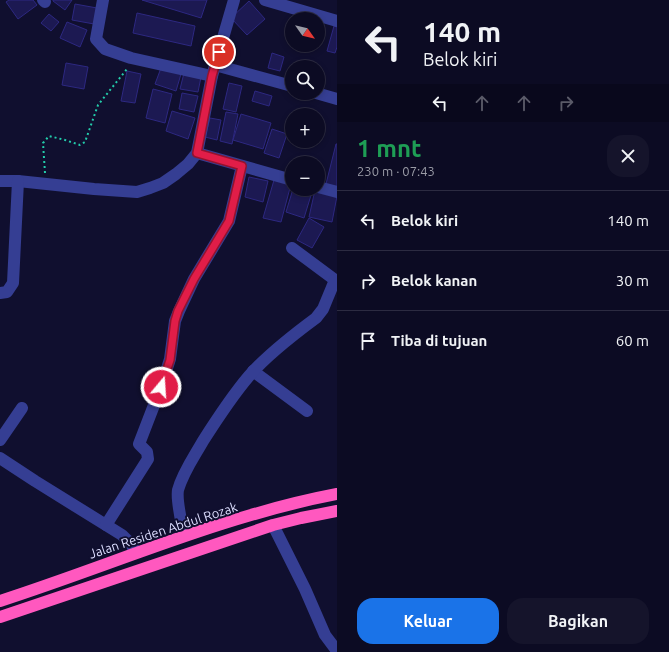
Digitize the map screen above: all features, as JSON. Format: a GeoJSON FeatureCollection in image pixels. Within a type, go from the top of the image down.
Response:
{"type":"FeatureCollection","features":[{"type":"Feature","properties":{"kind":"highway","name":"Jalan Residen Abdul Rozak"},"geometry":{"type":"LineString","coordinates":[[0,601],[50,585],[184,535],[305,500],[337,494]]}},
{"type":"Feature","properties":{"kind":"highway"},"geometry":{"type":"LineString","coordinates":[[0,617],[273,525],[337,511]]}},
{"type":"Feature","properties":{"kind":"street"},"geometry":{"type":"LineString","coordinates":[[103,0],[96,39],[105,49],[135,59],[213,70],[285,85]]}},
{"type":"Feature","properties":{"kind":"street"},"geometry":{"type":"LineString","coordinates":[[0,181],[18,181],[137,192],[150,188],[169,178],[188,164],[197,153],[213,70],[234,0]]}},
{"type":"Feature","properties":{"kind":"street"},"geometry":{"type":"LineString","coordinates":[[266,0],[337,21]]}},
{"type":"Feature","properties":{"kind":"street"},"geometry":{"type":"LineString","coordinates":[[325,96],[337,99]]}},
{"type":"Feature","properties":{"kind":"street"},"geometry":{"type":"LineString","coordinates":[[197,153],[285,178]]}},
{"type":"Feature","properties":{"kind":"street"},"geometry":{"type":"LineString","coordinates":[[106,525],[148,459],[147,452],[139,444],[170,360],[175,321],[194,279],[229,221],[242,166]]}},
{"type":"Feature","properties":{"kind":"street"},"geometry":{"type":"LineString","coordinates":[[0,293],[7,292],[13,282],[18,181]]}},
{"type":"Feature","properties":{"kind":"street"},"geometry":{"type":"LineString","coordinates":[[325,189],[337,192]]}},
{"type":"Feature","properties":{"kind":"street"},"geometry":{"type":"LineString","coordinates":[[184,535],[180,518],[178,492],[183,476],[215,423],[239,388],[253,371],[266,359],[316,318],[323,308],[336,280],[292,248]]}},
{"type":"Feature","properties":{"kind":"street"},"geometry":{"type":"LineString","coordinates":[[253,371],[307,411]]}},
{"type":"Feature","properties":{"kind":"street"},"geometry":{"type":"LineString","coordinates":[[0,440],[22,408]]}},
{"type":"Feature","properties":{"kind":"street"},"geometry":{"type":"LineString","coordinates":[[0,458],[122,535],[131,544],[136,552]]}},
{"type":"Feature","properties":{"kind":"street"},"geometry":{"type":"LineString","coordinates":[[273,525],[305,589],[325,635],[337,651]]}},
{"type":"Feature","properties":{"kind":"path"},"geometry":{"type":"LineString","coordinates":[[46,184],[42,143],[49,136],[80,145],[85,142],[98,105],[135,59]]}},
{"type":"Feature","properties":{"kind":"building"},"geometry":{"type":"Polygon","coordinates":[[[9,0],[33,0],[37,5],[18,19],[6,2],[9,0]]]}},
{"type":"Feature","properties":{"kind":"building"},"geometry":{"type":"Polygon","coordinates":[[[53,0],[72,0],[65,10],[53,0]]]}},
{"type":"Feature","properties":{"kind":"building"},"geometry":{"type":"Polygon","coordinates":[[[142,0],[207,0],[201,18],[142,0]]]}},
{"type":"Feature","properties":{"kind":"building"},"geometry":{"type":"Polygon","coordinates":[[[249,1],[265,19],[247,35],[231,18],[249,1]]]}},
{"type":"Feature","properties":{"kind":"building"},"geometry":{"type":"Polygon","coordinates":[[[75,4],[97,8],[94,24],[72,20],[75,4]]]}},
{"type":"Feature","properties":{"kind":"building"},"geometry":{"type":"Polygon","coordinates":[[[137,13],[195,26],[191,46],[133,33],[137,13]]]}},
{"type":"Feature","properties":{"kind":"building"},"geometry":{"type":"Polygon","coordinates":[[[49,14],[59,22],[51,31],[41,23],[49,14]]]}},
{"type":"Feature","properties":{"kind":"building"},"geometry":{"type":"Polygon","coordinates":[[[67,22],[87,30],[80,47],[60,38],[67,22]]]}},
{"type":"Feature","properties":{"kind":"building"},"geometry":{"type":"Polygon","coordinates":[[[334,26],[337,27],[337,47],[335,53],[327,51],[334,26]]]}},
{"type":"Feature","properties":{"kind":"building"},"geometry":{"type":"Polygon","coordinates":[[[272,53],[284,57],[280,71],[268,68],[272,53]]]}},
{"type":"Feature","properties":{"kind":"building"},"geometry":{"type":"Polygon","coordinates":[[[66,63],[88,67],[84,89],[62,85],[66,63]]]}},
{"type":"Feature","properties":{"kind":"building"},"geometry":{"type":"Polygon","coordinates":[[[161,68],[181,74],[176,91],[155,84],[161,68]]]}},
{"type":"Feature","properties":{"kind":"building"},"geometry":{"type":"Polygon","coordinates":[[[127,71],[141,74],[135,103],[121,101],[127,71]]]}},
{"type":"Feature","properties":{"kind":"building"},"geometry":{"type":"Polygon","coordinates":[[[184,73],[201,77],[198,92],[180,89],[184,73]]]}},
{"type":"Feature","properties":{"kind":"building"},"geometry":{"type":"Polygon","coordinates":[[[229,83],[242,86],[236,112],[223,109],[229,83]]]}},
{"type":"Feature","properties":{"kind":"building"},"geometry":{"type":"Polygon","coordinates":[[[153,89],[172,94],[165,123],[146,118],[153,89]]]}},
{"type":"Feature","properties":{"kind":"building"},"geometry":{"type":"Polygon","coordinates":[[[255,91],[272,96],[269,106],[252,101],[255,91]]]}},
{"type":"Feature","properties":{"kind":"building"},"geometry":{"type":"Polygon","coordinates":[[[182,93],[198,96],[194,112],[179,109],[182,93]]]}},
{"type":"Feature","properties":{"kind":"building"},"geometry":{"type":"Polygon","coordinates":[[[172,111],[195,118],[188,139],[166,131],[172,111]]]}},
{"type":"Feature","properties":{"kind":"building"},"geometry":{"type":"Polygon","coordinates":[[[226,112],[238,114],[232,144],[220,141],[226,112]]]}},
{"type":"Feature","properties":{"kind":"building"},"geometry":{"type":"Polygon","coordinates":[[[241,114],[271,123],[263,149],[233,140],[241,114]]]}},
{"type":"Feature","properties":{"kind":"building"},"geometry":{"type":"Polygon","coordinates":[[[210,118],[221,120],[217,140],[205,137],[210,118]]]}},
{"type":"Feature","properties":{"kind":"building"},"geometry":{"type":"Polygon","coordinates":[[[272,129],[285,133],[285,140],[279,158],[264,153],[272,129]]]}},
{"type":"Feature","properties":{"kind":"building"},"geometry":{"type":"Polygon","coordinates":[[[337,144],[337,187],[326,184],[337,144]]]}},
{"type":"Feature","properties":{"kind":"building"},"geometry":{"type":"Polygon","coordinates":[[[249,177],[268,181],[263,202],[245,197],[249,177]]]}},
{"type":"Feature","properties":{"kind":"building"},"geometry":{"type":"Polygon","coordinates":[[[274,180],[285,183],[285,196],[288,196],[281,222],[263,218],[274,180]]]}},
{"type":"Feature","properties":{"kind":"building"},"geometry":{"type":"Polygon","coordinates":[[[325,193],[337,196],[332,222],[309,217],[314,196],[325,196],[325,193]]]}},
{"type":"Feature","properties":{"kind":"building"},"geometry":{"type":"Polygon","coordinates":[[[291,196],[311,196],[304,218],[286,212],[291,196]]]}},
{"type":"Feature","properties":{"kind":"building"},"geometry":{"type":"Polygon","coordinates":[[[309,218],[324,227],[312,248],[297,240],[309,218]]]}},
{"type":"Feature","properties":{"kind":"route"},"geometry":{"type":"LineString","coordinates":[[161,387],[170,360],[175,321],[178,311],[194,279],[229,221],[242,166],[197,153],[212,76],[219,52]]}}]}
